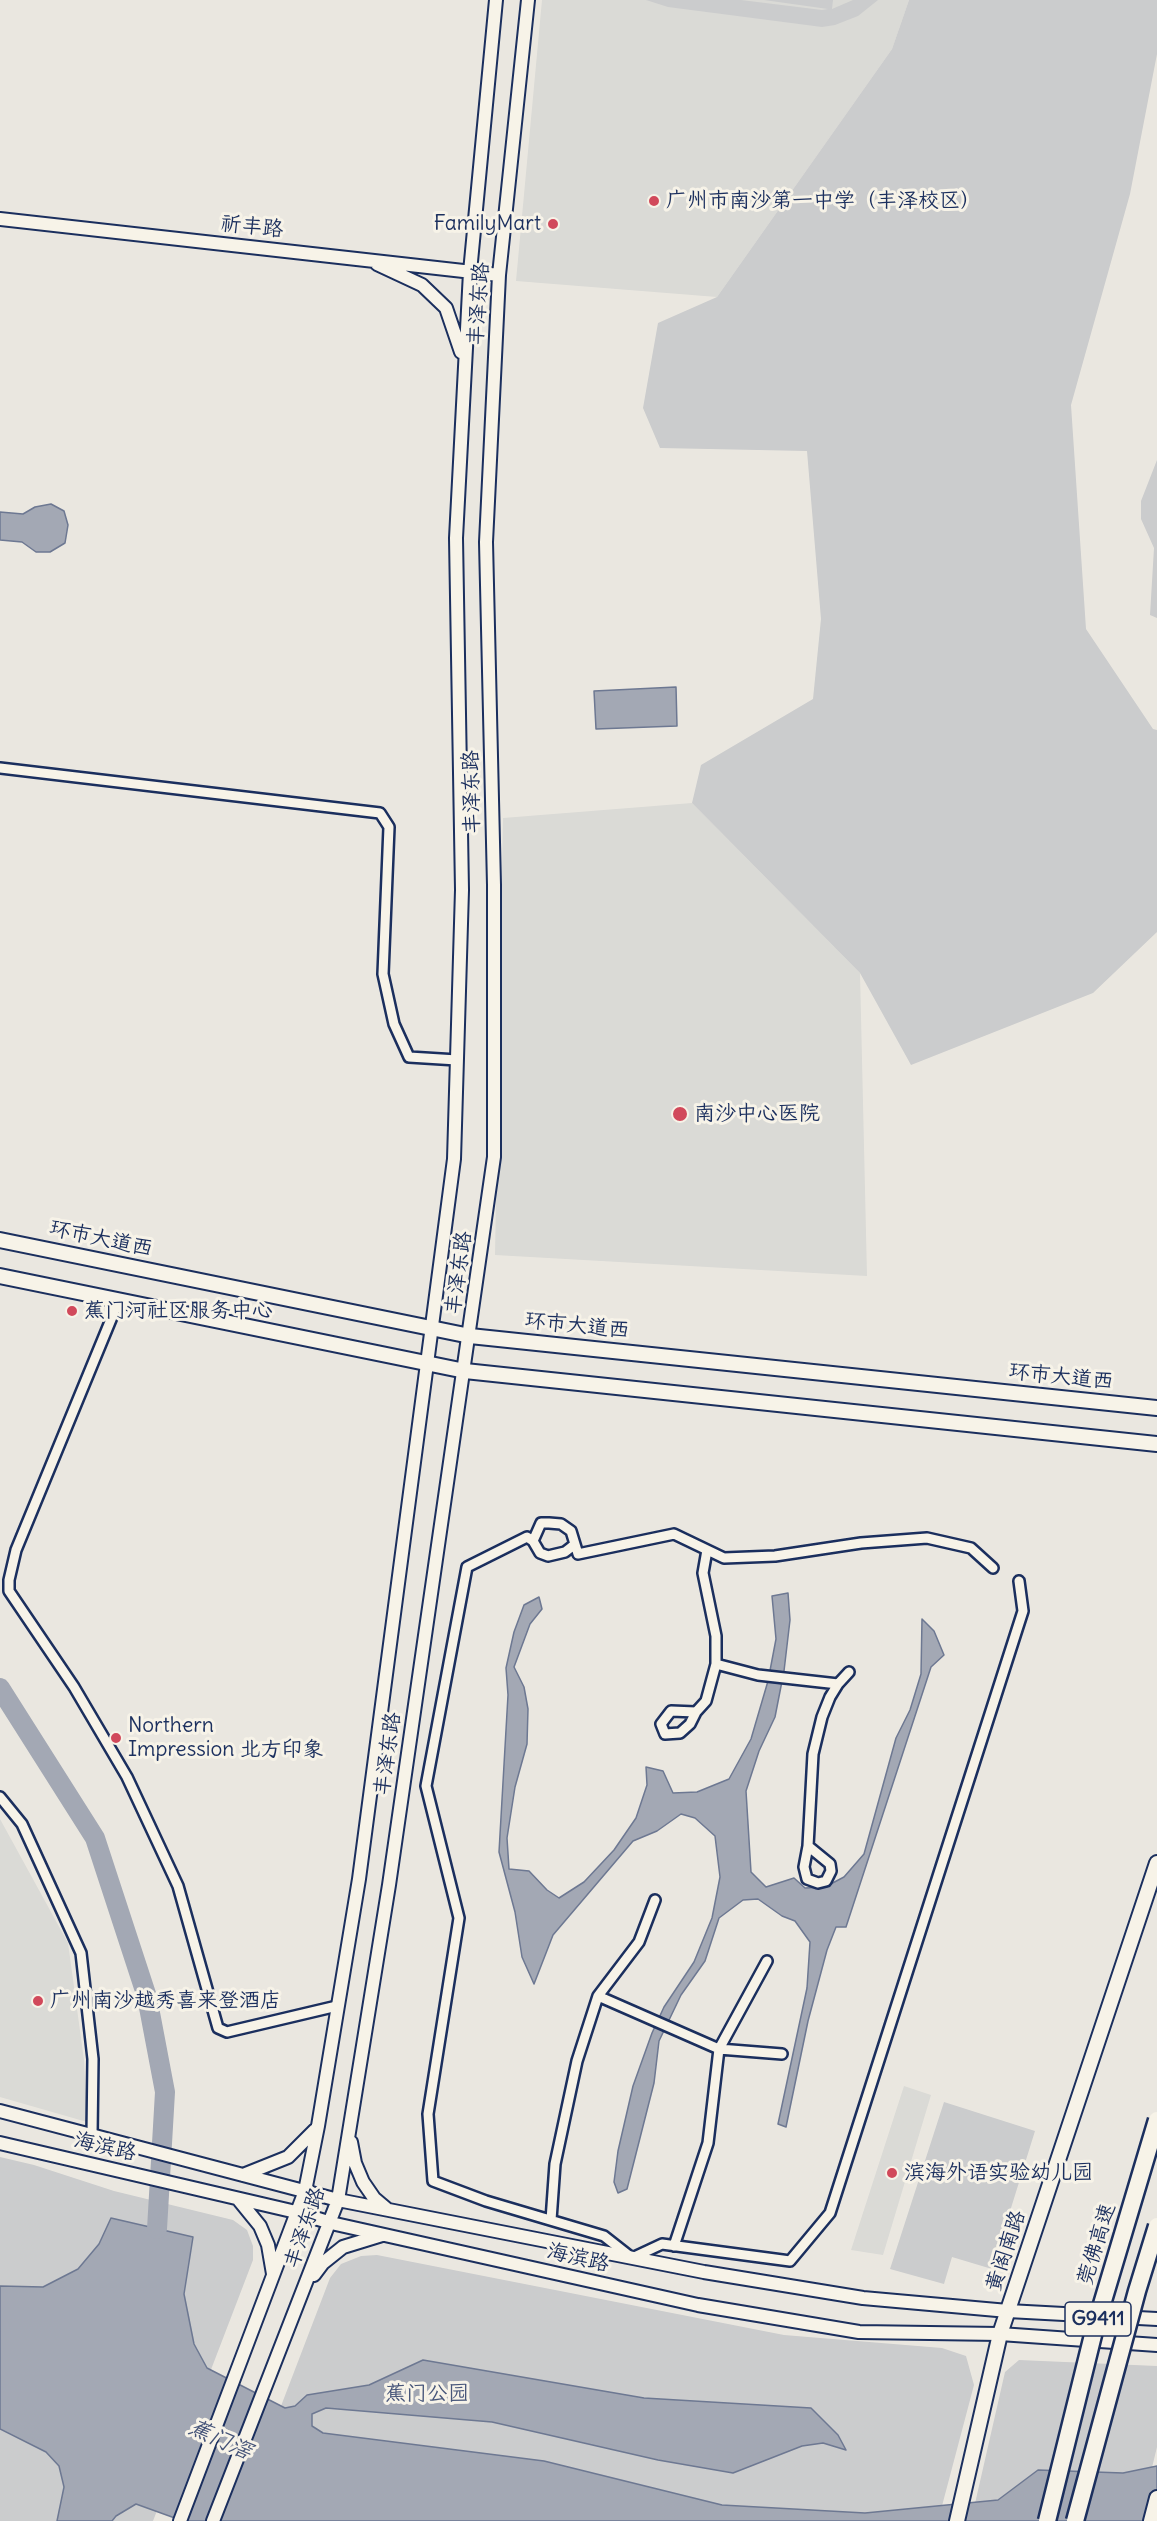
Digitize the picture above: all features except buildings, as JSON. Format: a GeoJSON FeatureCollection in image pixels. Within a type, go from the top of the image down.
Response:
{"type":"FeatureCollection","features":[{"type":"Feature","properties":{"kind":"highway","name":"莞佛高速"},"geometry":{"type":"LineString","coordinates":[[1047,2521],[1094,2331],[1157,2120]]}},
{"type":"Feature","properties":{"kind":"highway","name":"G9411"},"geometry":{"type":"LineString","coordinates":[[1075,2521],[1137,2291],[1157,2226]]}},
{"type":"Feature","properties":{"kind":"main road","name":"丰泽东路"},"geometry":{"type":"LineString","coordinates":[[180,2521],[305,2191],[359,1879],[429,1363],[454,1159],[462,890],[456,538],[470,272],[496,0]]}},
{"type":"Feature","properties":{"kind":"main road","name":"丰泽东路"},"geometry":{"type":"LineString","coordinates":[[213,2521],[331,2223],[338,2200],[389,1885],[494,1158],[494,885],[486,542],[499,275],[528,0]]}},
{"type":"Feature","properties":{"kind":"main road","name":"祈丰路"},"geometry":{"type":"LineString","coordinates":[[0,219],[499,275]]}},
{"type":"Feature","properties":{"kind":"main road"},"geometry":{"type":"LineString","coordinates":[[368,259],[422,285],[446,309],[458,338],[465,370]]}},
{"type":"Feature","properties":{"kind":"main road","name":"环市大道西"},"geometry":{"type":"LineString","coordinates":[[0,1240],[470,1336],[1157,1408]]}},
{"type":"Feature","properties":{"kind":"main road"},"geometry":{"type":"LineString","coordinates":[[0,1276],[465,1371],[1157,1444]]}},
{"type":"Feature","properties":{"kind":"main road","name":"黄阁南路"},"geometry":{"type":"LineString","coordinates":[[957,2521],[1000,2334],[1157,1863]]}},
{"type":"Feature","properties":{"kind":"main road","name":"海滨路"},"geometry":{"type":"LineString","coordinates":[[0,2111],[338,2200],[632,2258],[863,2298],[1157,2319]]}},
{"type":"Feature","properties":{"kind":"main road"},"geometry":{"type":"LineString","coordinates":[[243,2175],[288,2157],[318,2126]]}},
{"type":"Feature","properties":{"kind":"main road"},"geometry":{"type":"LineString","coordinates":[[349,2133],[355,2163],[363,2182],[374,2198],[388,2210]]}},
{"type":"Feature","properties":{"kind":"main road","name":"海滨路"},"geometry":{"type":"LineString","coordinates":[[0,2143],[296,2212],[331,2223],[698,2305],[859,2332],[1000,2334],[1157,2345]]}},
{"type":"Feature","properties":{"kind":"main road"},"geometry":{"type":"LineString","coordinates":[[238,2198],[260,2226],[273,2274]]}},
{"type":"Feature","properties":{"kind":"main road"},"geometry":{"type":"LineString","coordinates":[[305,2288],[323,2263],[343,2247],[384,2234]]}},
{"type":"Feature","properties":{"kind":"main road"},"geometry":{"type":"LineString","coordinates":[[1151,2521],[1157,2498]]}},
{"type":"Feature","properties":{"kind":"street"},"geometry":{"type":"LineString","coordinates":[[0,768],[380,813],[389,827],[383,974],[394,1024],[409,1057],[457,1060]]}},
{"type":"Feature","properties":{"kind":"street"},"geometry":{"type":"LineString","coordinates":[[119,1300],[16,1550],[9,1580],[9,1591],[74,1687],[127,1777],[178,1886],[218,2028],[227,2032],[337,2006]]}},
{"type":"Feature","properties":{"kind":"street"},"geometry":{"type":"LineString","coordinates":[[533,1541],[541,1524],[549,1523],[561,1524],[571,1531],[578,1554],[674,1534],[724,1558],[775,1556],[861,1543],[927,1538],[971,1548],[993,1568]]}},
{"type":"Feature","properties":{"kind":"street"},"geometry":{"type":"LineString","coordinates":[[574,1545],[565,1552],[548,1557],[540,1553],[533,1541],[527,1537],[467,1567],[426,1786],[459,1918],[428,2114],[433,2181],[486,2200],[604,2236],[632,2258],[662,2244],[790,2261],[830,2212],[1023,1611],[1019,1581]]}},
{"type":"Feature","properties":{"kind":"street"},"geometry":{"type":"LineString","coordinates":[[696,1712],[706,1701],[716,1665],[716,1636],[703,1573],[707,1550]]}},
{"type":"Feature","properties":{"kind":"street"},"geometry":{"type":"LineString","coordinates":[[716,1665],[758,1675],[838,1684]]}},
{"type":"Feature","properties":{"kind":"street"},"geometry":{"type":"LineString","coordinates":[[808,1846],[813,1754],[830,1697],[849,1672]]}},
{"type":"Feature","properties":{"kind":"street"},"geometry":{"type":"LineString","coordinates":[[0,1797],[22,1824],[81,1953],[93,2059],[92,2135]]}},
{"type":"Feature","properties":{"kind":"street"},"geometry":{"type":"LineString","coordinates":[[551,2220],[557,2153],[577,2061],[598,1996],[639,1942],[655,1900]]}},
{"type":"Feature","properties":{"kind":"street"},"geometry":{"type":"LineString","coordinates":[[674,2246],[708,2143],[719,2049],[767,1960]]}},
{"type":"Feature","properties":{"kind":"street"},"geometry":{"type":"LineString","coordinates":[[598,1996],[649,2016],[677,2032],[719,2049],[782,2054]]}},
{"type":"Feature","properties":{"kind":"shaded area","name":"广州市南沙第一中学（丰泽校区）"},"geometry":{"type":"Polygon","coordinates":[[[542,0],[909,0],[892,49],[717,297],[516,281],[542,0]]]}},
{"type":"Feature","properties":{"kind":"shaded area","name":"南沙中心医院"},"geometry":{"type":"Polygon","coordinates":[[[692,803],[860,973],[867,1276],[495,1255],[503,818],[692,803]]]}},
{"type":"Feature","properties":{"kind":"shaded area","name":"广州南沙越秀喜来登酒店"},"geometry":{"type":"Polygon","coordinates":[[[0,1819],[68,1943],[84,2060],[87,2122],[0,2097],[0,1819]]]}},
{"type":"Feature","properties":{"kind":"shaded area","name":"滨海外语实验幼儿园"},"geometry":{"type":"Polygon","coordinates":[[[904,2086],[931,2095],[883,2255],[851,2250],[904,2086]]]}},
{"type":"Feature","properties":{"kind":"green space"},"geometry":{"type":"Polygon","coordinates":[[[646,0],[741,0],[822,10],[828,9],[764,0],[833,0],[832,9],[853,0],[878,0],[858,16],[835,25],[822,27],[668,7],[646,0]]]}},
{"type":"Feature","properties":{"kind":"green space"},"geometry":{"type":"Polygon","coordinates":[[[909,0],[1157,0],[1157,54],[1130,194],[1071,405],[1086,629],[1153,729],[1157,730],[1157,932],[1093,993],[911,1065],[860,973],[692,803],[701,765],[813,699],[821,619],[807,451],[660,448],[643,408],[658,323],[717,297],[892,49],[909,0]]]}},
{"type":"Feature","properties":{"kind":"green space"},"geometry":{"type":"Polygon","coordinates":[[[1157,460],[1157,618],[1150,615],[1154,548],[1141,519],[1141,501],[1157,460]]]}},
{"type":"Feature","properties":{"kind":"green space"},"geometry":{"type":"Polygon","coordinates":[[[944,2102],[1035,2131],[992,2269],[952,2257],[944,2284],[890,2269],[944,2102]]]}},
{"type":"Feature","properties":{"kind":"green space"},"geometry":{"type":"Polygon","coordinates":[[[0,2157],[34,2165],[114,2191],[233,2220],[247,2230],[253,2246],[253,2260],[153,2521],[0,2521],[0,2157]]]}},
{"type":"Feature","properties":{"kind":"green space","name":"蕉门公园"},"geometry":{"type":"Polygon","coordinates":[[[377,2255],[784,2335],[942,2348],[966,2356],[974,2385],[938,2521],[237,2521],[330,2278],[341,2264],[361,2256],[377,2255]]]}},
{"type":"Feature","properties":{"kind":"green space"},"geometry":{"type":"Polygon","coordinates":[[[1019,2360],[1157,2366],[1157,2447],[1139,2521],[971,2521],[1005,2372],[1019,2360]]]}},
{"type":"Feature","properties":{"kind":"water"},"geometry":{"type":"Polygon","coordinates":[[[51,504],[64,511],[68,525],[65,543],[50,552],[36,552],[22,542],[0,540],[0,512],[23,514],[35,507],[51,504]]]}},
{"type":"Feature","properties":{"kind":"water"},"geometry":{"type":"Polygon","coordinates":[[[676,687],[677,726],[596,729],[594,691],[676,687]]]}},
{"type":"Feature","properties":{"kind":"water"},"geometry":{"type":"Polygon","coordinates":[[[788,1593],[790,1620],[784,1671],[775,1717],[759,1751],[746,1791],[751,1872],[766,1887],[794,1878],[805,1888],[825,1887],[844,1877],[864,1854],[896,1738],[910,1710],[921,1674],[922,1619],[934,1631],[944,1655],[931,1667],[846,1927],[836,1927],[827,1950],[808,2021],[786,2127],[778,2124],[807,1988],[810,1942],[795,1921],[782,1916],[758,1899],[743,1900],[719,1918],[705,1961],[681,1995],[659,2041],[654,2083],[627,2189],[618,2193],[614,2182],[618,2151],[633,2086],[664,2007],[694,1962],[712,1918],[720,1877],[715,1836],[695,1818],[681,1814],[657,1831],[633,1841],[553,1935],[534,1984],[522,1957],[515,1912],[499,1852],[508,1695],[506,1668],[514,1632],[524,1605],[539,1597],[542,1609],[530,1624],[514,1667],[524,1687],[528,1709],[527,1744],[515,1787],[507,1838],[509,1869],[529,1871],[547,1890],[559,1898],[584,1882],[614,1850],[636,1818],[647,1785],[646,1767],[663,1771],[673,1793],[697,1792],[729,1779],[751,1739],[768,1681],[776,1639],[772,1596],[788,1593]]]}},
{"type":"Feature","properties":{"kind":"water","name":"蕉门滘"},"geometry":{"type":"Polygon","coordinates":[[[111,2218],[193,2237],[184,2294],[194,2344],[207,2368],[285,2408],[295,2406],[307,2395],[369,2385],[423,2360],[644,2398],[811,2408],[838,2435],[846,2450],[823,2443],[802,2446],[733,2473],[658,2460],[492,2422],[326,2408],[312,2414],[312,2426],[323,2433],[544,2461],[722,2505],[865,2513],[998,2500],[1038,2470],[1123,2473],[1157,2466],[1157,2521],[183,2521],[136,2504],[112,2521],[57,2521],[64,2487],[59,2466],[46,2452],[0,2429],[0,2286],[43,2287],[78,2269],[99,2244],[111,2218]]]}},
{"type":"Feature","properties":{"kind":"waterway"},"geometry":{"type":"LineString","coordinates":[[0,1688],[95,1838],[147,1997],[165,2092],[157,2229]]}},
{"type":"Feature","properties":{"kind":"place","name":"广州市南沙第一中学（丰泽校区）"},"geometry":{"type":"Point","coordinates":[654,201]}},
{"type":"Feature","properties":{"kind":"place","name":"FamilyMart"},"geometry":{"type":"Point","coordinates":[553,224]}},
{"type":"Feature","properties":{"kind":"place","name":"南沙中心医院"},"geometry":{"type":"Point","coordinates":[680,1114]}},
{"type":"Feature","properties":{"kind":"place","name":"蕉门河社区服务中心"},"geometry":{"type":"Point","coordinates":[72,1311]}},
{"type":"Feature","properties":{"kind":"place","name":"Northern Impression 北方印象"},"geometry":{"type":"Point","coordinates":[116,1738]}},
{"type":"Feature","properties":{"kind":"place","name":"广州南沙越秀喜来登酒店"},"geometry":{"type":"Point","coordinates":[38,2001]}},
{"type":"Feature","properties":{"kind":"place","name":"滨海外语实验幼儿园"},"geometry":{"type":"Point","coordinates":[892,2173]}}]}
